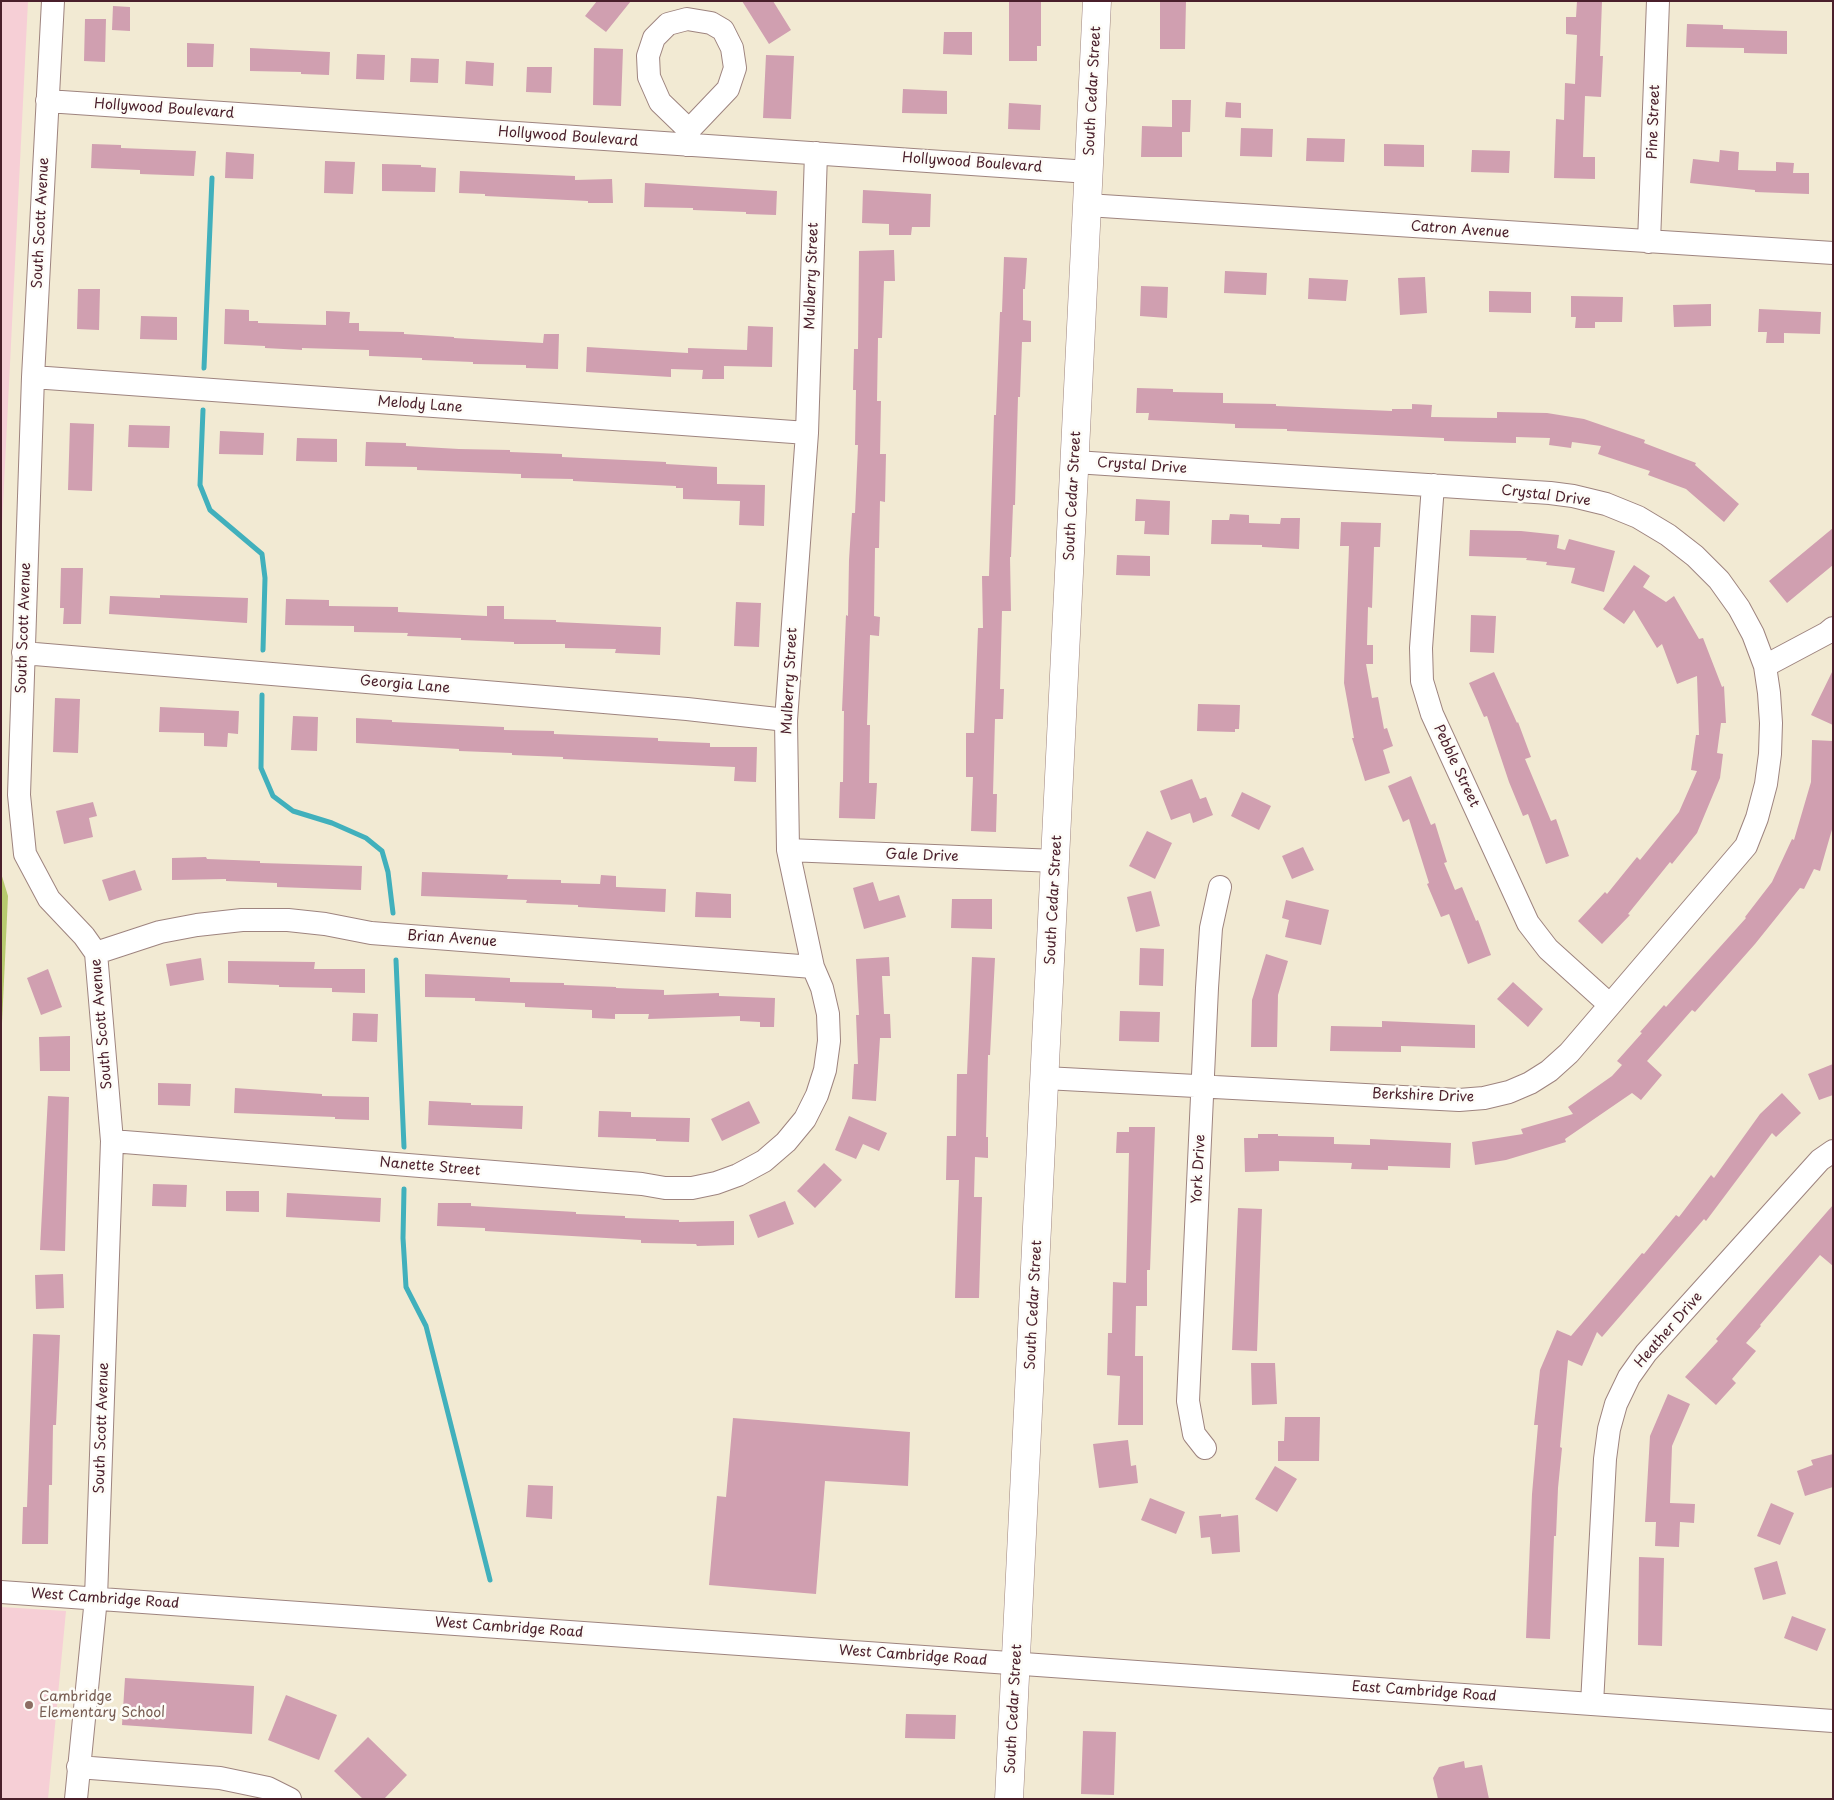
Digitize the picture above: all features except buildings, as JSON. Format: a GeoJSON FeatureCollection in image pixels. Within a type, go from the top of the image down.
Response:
{"type":"FeatureCollection","features":[{"type":"Feature","properties":{"kind":"main road","name":"South Cedar Street"},"geometry":{"type":"LineString","coordinates":[[1009,1799],[1097,1]]}},
{"type":"Feature","properties":{"kind":"street","name":"South Scott Avenue"},"geometry":{"type":"LineString","coordinates":[[53,1],[33,377],[19,795],[26,854],[48,899],[84,936],[96,953],[112,1142],[96,1598],[76,1799]]}},
{"type":"Feature","properties":{"kind":"street","name":"Pine Street"},"geometry":{"type":"LineString","coordinates":[[1649,242],[1658,1]]}},
{"type":"Feature","properties":{"kind":"street"},"geometry":{"type":"LineString","coordinates":[[687,19],[711,23],[723,30],[732,48],[735,68],[728,89],[688,138],[660,102],[649,77],[648,56],[654,38],[668,24],[687,19]]}},
{"type":"Feature","properties":{"kind":"street","name":"Hollywood Boulevard"},"geometry":{"type":"LineString","coordinates":[[47,101],[688,138],[816,153],[1089,172]]}},
{"type":"Feature","properties":{"kind":"street","name":"Mulberry Street"},"geometry":{"type":"LineString","coordinates":[[745,1172],[764,1161],[786,1142],[805,1119],[817,1095],[825,1070],[829,1041],[828,1014],[822,988],[813,967],[788,850],[786,720],[807,433],[816,153]]}},
{"type":"Feature","properties":{"kind":"street","name":"Catron Avenue"},"geometry":{"type":"LineString","coordinates":[[1087,205],[1833,253]]}},
{"type":"Feature","properties":{"kind":"street","name":"Melody Lane"},"geometry":{"type":"LineString","coordinates":[[33,377],[807,433]]}},
{"type":"Feature","properties":{"kind":"street","name":"Crystal Drive"},"geometry":{"type":"LineString","coordinates":[[1075,462],[1573,496],[1606,504],[1638,517],[1668,534],[1688,550],[1719,580],[1739,608],[1753,634],[1765,666],[1772,723],[1766,784],[1757,818],[1746,846],[1732,862]]}},
{"type":"Feature","properties":{"kind":"street","name":"Pebble Street"},"geometry":{"type":"LineString","coordinates":[[1433,485],[1421,648],[1422,681],[1432,714],[1528,923],[1548,949],[1610,1005]]}},
{"type":"Feature","properties":{"kind":"street"},"geometry":{"type":"LineString","coordinates":[[1765,666],[1833,628]]}},
{"type":"Feature","properties":{"kind":"street","name":"Georgia Lane"},"geometry":{"type":"LineString","coordinates":[[23,653],[687,709],[786,720]]}},
{"type":"Feature","properties":{"kind":"street","name":"Gale Drive"},"geometry":{"type":"LineString","coordinates":[[788,850],[1056,861]]}},
{"type":"Feature","properties":{"kind":"street","name":"Berkshire Drive"},"geometry":{"type":"LineString","coordinates":[[1045,1078],[1459,1100],[1484,1098],[1509,1092],[1530,1083],[1549,1071],[1569,1053],[1732,862]]}},
{"type":"Feature","properties":{"kind":"street","name":"York Drive"},"geometry":{"type":"LineString","coordinates":[[1205,1448],[1194,1434],[1188,1402],[1211,928],[1220,887]]}},
{"type":"Feature","properties":{"kind":"street","name":"Brian Avenue"},"geometry":{"type":"LineString","coordinates":[[96,953],[160,932],[197,925],[242,920],[288,920],[325,924],[371,933],[813,967]]}},
{"type":"Feature","properties":{"kind":"street","name":"Nanette Street"},"geometry":{"type":"LineString","coordinates":[[112,1142],[642,1184],[666,1188],[692,1188],[716,1183],[745,1172]]}},
{"type":"Feature","properties":{"kind":"street","name":"Heather Drive"},"geometry":{"type":"LineString","coordinates":[[1592,1704],[1605,1459],[1609,1430],[1616,1404],[1629,1377],[1646,1353],[1820,1160],[1833,1151]]}},
{"type":"Feature","properties":{"kind":"street","name":"West Cambridge Road"},"geometry":{"type":"LineString","coordinates":[[1,1592],[1016,1664]]}},
{"type":"Feature","properties":{"kind":"street","name":"East Cambridge Road"},"geometry":{"type":"LineString","coordinates":[[1016,1664],[1833,1721]]}},
{"type":"Feature","properties":{"kind":"street"},"geometry":{"type":"LineString","coordinates":[[78,1768],[220,1778],[268,1788],[290,1799]]}},
{"type":"Feature","properties":{"kind":"shaded area"},"geometry":{"type":"Polygon","coordinates":[[[1,1],[28,1],[2,525],[1,525],[1,1]]]}},
{"type":"Feature","properties":{"kind":"shaded area","name":"Cambridge Elementary School"},"geometry":{"type":"Polygon","coordinates":[[[1,1607],[66,1611],[48,1799],[1,1799],[1,1607]]]}},
{"type":"Feature","properties":{"kind":"green space"},"geometry":{"type":"Polygon","coordinates":[[[1,873],[8,896],[1,1044],[1,873]]]}},
{"type":"Feature","properties":{"kind":"waterway"},"geometry":{"type":"LineString","coordinates":[[204,368],[212,178]]}},
{"type":"Feature","properties":{"kind":"waterway"},"geometry":{"type":"LineString","coordinates":[[203,410],[200,485],[210,510],[262,554],[265,578],[263,650]]}},
{"type":"Feature","properties":{"kind":"waterway"},"geometry":{"type":"LineString","coordinates":[[262,695],[261,768],[273,796],[293,811],[332,823],[366,838],[382,851],[388,872],[393,913]]}},
{"type":"Feature","properties":{"kind":"waterway"},"geometry":{"type":"LineString","coordinates":[[396,960],[404,1147]]}},
{"type":"Feature","properties":{"kind":"waterway"},"geometry":{"type":"LineString","coordinates":[[404,1189],[403,1238],[406,1287],[426,1326],[490,1580]]}},
{"type":"Feature","properties":{"kind":"place","name":"Cambridge Elementary School"},"geometry":{"type":"Point","coordinates":[29,1705]}}]}
